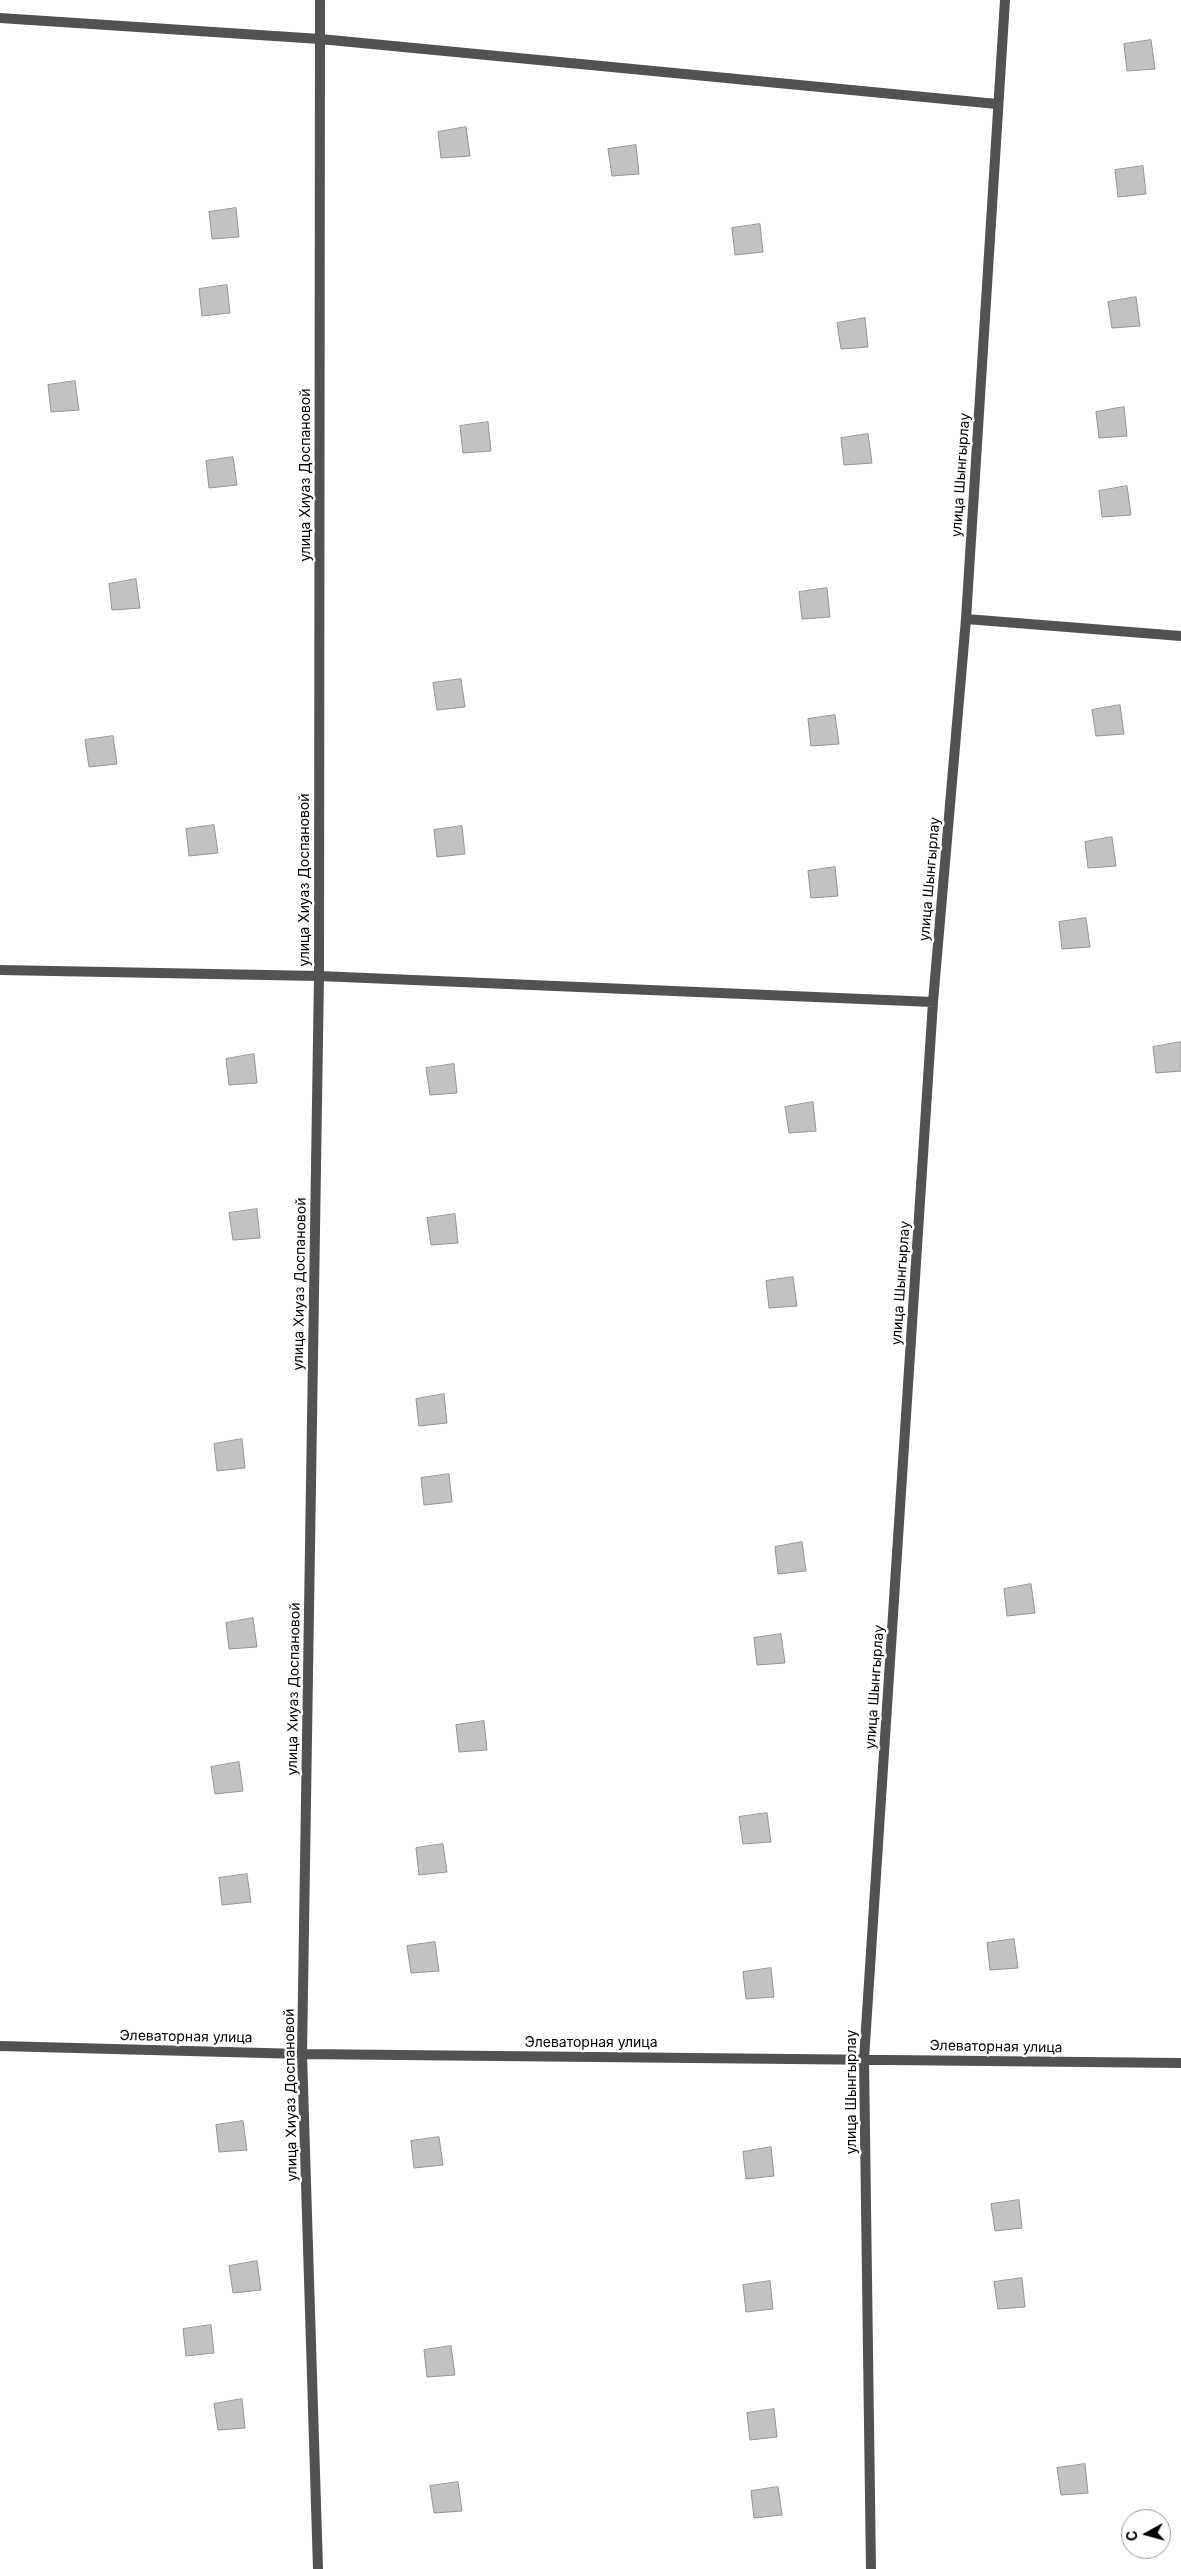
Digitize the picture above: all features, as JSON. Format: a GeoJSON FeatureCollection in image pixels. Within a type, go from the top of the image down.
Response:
{"type":"FeatureCollection","features":[{"type":"Feature","properties":{"kind":"street","name":"улица Хиуаз Доспановой"},"geometry":{"type":"LineString","coordinates":[[318,2569],[302,2054],[319,976],[320,0]]}},
{"type":"Feature","properties":{"kind":"street","name":"улица Шынгырлау"},"geometry":{"type":"LineString","coordinates":[[871,2569],[864,2059],[933,1002],[966,619],[1004,0]]}},
{"type":"Feature","properties":{"kind":"street"},"geometry":{"type":"LineString","coordinates":[[0,18],[320,39],[997,104]]}},
{"type":"Feature","properties":{"kind":"street"},"geometry":{"type":"LineString","coordinates":[[966,619],[1181,636]]}},
{"type":"Feature","properties":{"kind":"street"},"geometry":{"type":"LineString","coordinates":[[0,970],[319,976],[933,1002]]}},
{"type":"Feature","properties":{"kind":"street","name":"Элеваторная улица"},"geometry":{"type":"LineString","coordinates":[[0,2046],[302,2054],[1181,2063]]}},
{"type":"Feature","properties":{"kind":"building"},"geometry":{"type":"Polygon","coordinates":[[[1151,40],[1155,69],[1127,71],[1124,44],[1151,40]]]}},
{"type":"Feature","properties":{"kind":"building"},"geometry":{"type":"Polygon","coordinates":[[[466,127],[470,156],[441,158],[438,132],[466,127]]]}},
{"type":"Feature","properties":{"kind":"building"},"geometry":{"type":"Polygon","coordinates":[[[636,145],[639,174],[612,176],[608,149],[636,145]]]}},
{"type":"Feature","properties":{"kind":"building"},"geometry":{"type":"Polygon","coordinates":[[[1143,166],[1146,194],[1118,197],[1115,170],[1143,166]]]}},
{"type":"Feature","properties":{"kind":"building"},"geometry":{"type":"Polygon","coordinates":[[[236,208],[239,237],[212,239],[209,212],[236,208]]]}},
{"type":"Feature","properties":{"kind":"building"},"geometry":{"type":"Polygon","coordinates":[[[760,224],[763,252],[735,255],[732,228],[760,224]]]}},
{"type":"Feature","properties":{"kind":"building"},"geometry":{"type":"Polygon","coordinates":[[[227,285],[230,313],[202,316],[199,289],[227,285]]]}},
{"type":"Feature","properties":{"kind":"building"},"geometry":{"type":"Polygon","coordinates":[[[1136,297],[1140,326],[1112,328],[1108,302],[1136,297]]]}},
{"type":"Feature","properties":{"kind":"building"},"geometry":{"type":"Polygon","coordinates":[[[865,318],[868,347],[841,349],[837,323],[865,318]]]}},
{"type":"Feature","properties":{"kind":"building"},"geometry":{"type":"Polygon","coordinates":[[[75,381],[79,410],[51,412],[48,385],[75,381]]]}},
{"type":"Feature","properties":{"kind":"building"},"geometry":{"type":"Polygon","coordinates":[[[1124,407],[1127,436],[1099,438],[1096,412],[1124,407]]]}},
{"type":"Feature","properties":{"kind":"building"},"geometry":{"type":"Polygon","coordinates":[[[488,422],[491,451],[463,453],[460,426],[488,422]]]}},
{"type":"Feature","properties":{"kind":"building"},"geometry":{"type":"Polygon","coordinates":[[[868,434],[872,463],[844,465],[841,438],[868,434]]]}},
{"type":"Feature","properties":{"kind":"building"},"geometry":{"type":"Polygon","coordinates":[[[233,457],[237,485],[209,488],[206,461],[233,457]]]}},
{"type":"Feature","properties":{"kind":"building"},"geometry":{"type":"Polygon","coordinates":[[[1127,486],[1131,515],[1102,517],[1099,491],[1127,486]]]}},
{"type":"Feature","properties":{"kind":"building"},"geometry":{"type":"Polygon","coordinates":[[[136,579],[140,608],[112,610],[109,584],[136,579]]]}},
{"type":"Feature","properties":{"kind":"building"},"geometry":{"type":"Polygon","coordinates":[[[827,588],[830,617],[802,619],[799,592],[827,588]]]}},
{"type":"Feature","properties":{"kind":"building"},"geometry":{"type":"Polygon","coordinates":[[[461,679],[465,707],[437,710],[433,683],[461,679]]]}},
{"type":"Feature","properties":{"kind":"building"},"geometry":{"type":"Polygon","coordinates":[[[1120,705],[1124,734],[1096,736],[1092,710],[1120,705]]]}},
{"type":"Feature","properties":{"kind":"building"},"geometry":{"type":"Polygon","coordinates":[[[835,715],[839,744],[811,746],[808,719],[835,715]]]}},
{"type":"Feature","properties":{"kind":"building"},"geometry":{"type":"Polygon","coordinates":[[[113,736],[117,764],[89,767],[85,740],[113,736]]]}},
{"type":"Feature","properties":{"kind":"building"},"geometry":{"type":"Polygon","coordinates":[[[214,825],[218,853],[189,856],[186,829],[214,825]]]}},
{"type":"Feature","properties":{"kind":"building"},"geometry":{"type":"Polygon","coordinates":[[[462,826],[465,854],[437,857],[434,830],[462,826]]]}},
{"type":"Feature","properties":{"kind":"building"},"geometry":{"type":"Polygon","coordinates":[[[1112,837],[1116,866],[1088,868],[1085,842],[1112,837]]]}},
{"type":"Feature","properties":{"kind":"building"},"geometry":{"type":"Polygon","coordinates":[[[835,867],[838,896],[811,898],[808,871],[835,867]]]}},
{"type":"Feature","properties":{"kind":"building"},"geometry":{"type":"Polygon","coordinates":[[[1086,918],[1090,947],[1062,949],[1059,922],[1086,918]]]}},
{"type":"Feature","properties":{"kind":"building"},"geometry":{"type":"Polygon","coordinates":[[[1181,1042],[1181,1071],[1156,1073],[1153,1047],[1181,1042]]]}},
{"type":"Feature","properties":{"kind":"building"},"geometry":{"type":"Polygon","coordinates":[[[254,1054],[257,1083],[229,1085],[226,1059],[254,1054]]]}},
{"type":"Feature","properties":{"kind":"building"},"geometry":{"type":"Polygon","coordinates":[[[454,1064],[457,1093],[430,1095],[426,1068],[454,1064]]]}},
{"type":"Feature","properties":{"kind":"building"},"geometry":{"type":"Polygon","coordinates":[[[813,1102],[816,1131],[789,1133],[785,1107],[813,1102]]]}},
{"type":"Feature","properties":{"kind":"building"},"geometry":{"type":"Polygon","coordinates":[[[257,1209],[260,1238],[233,1240],[229,1213],[257,1209]]]}},
{"type":"Feature","properties":{"kind":"building"},"geometry":{"type":"Polygon","coordinates":[[[455,1214],[458,1243],[431,1245],[427,1218],[455,1214]]]}},
{"type":"Feature","properties":{"kind":"building"},"geometry":{"type":"Polygon","coordinates":[[[793,1277],[797,1306],[769,1308],[766,1281],[793,1277]]]}},
{"type":"Feature","properties":{"kind":"building"},"geometry":{"type":"Polygon","coordinates":[[[444,1394],[447,1423],[419,1426],[416,1399],[444,1394]]]}},
{"type":"Feature","properties":{"kind":"building"},"geometry":{"type":"Polygon","coordinates":[[[242,1439],[245,1468],[217,1471],[214,1444],[242,1439]]]}},
{"type":"Feature","properties":{"kind":"building"},"geometry":{"type":"Polygon","coordinates":[[[449,1474],[452,1502],[424,1505],[421,1478],[449,1474]]]}},
{"type":"Feature","properties":{"kind":"building"},"geometry":{"type":"Polygon","coordinates":[[[802,1542],[806,1571],[778,1574],[775,1547],[802,1542]]]}},
{"type":"Feature","properties":{"kind":"building"},"geometry":{"type":"Polygon","coordinates":[[[1031,1584],[1035,1613],[1007,1616],[1004,1589],[1031,1584]]]}},
{"type":"Feature","properties":{"kind":"building"},"geometry":{"type":"Polygon","coordinates":[[[253,1618],[257,1647],[229,1649],[226,1623],[253,1618]]]}},
{"type":"Feature","properties":{"kind":"building"},"geometry":{"type":"Polygon","coordinates":[[[781,1634],[785,1663],[757,1665],[754,1638],[781,1634]]]}},
{"type":"Feature","properties":{"kind":"building"},"geometry":{"type":"Polygon","coordinates":[[[484,1721],[487,1750],[459,1752],[456,1725],[484,1721]]]}},
{"type":"Feature","properties":{"kind":"building"},"geometry":{"type":"Polygon","coordinates":[[[239,1762],[243,1791],[215,1794],[211,1767],[239,1762]]]}},
{"type":"Feature","properties":{"kind":"building"},"geometry":{"type":"Polygon","coordinates":[[[767,1813],[771,1842],[743,1844],[739,1817],[767,1813]]]}},
{"type":"Feature","properties":{"kind":"building"},"geometry":{"type":"Polygon","coordinates":[[[443,1844],[447,1872],[419,1875],[416,1848],[443,1844]]]}},
{"type":"Feature","properties":{"kind":"building"},"geometry":{"type":"Polygon","coordinates":[[[247,1874],[251,1902],[222,1905],[219,1878],[247,1874]]]}},
{"type":"Feature","properties":{"kind":"building"},"geometry":{"type":"Polygon","coordinates":[[[1014,1939],[1018,1968],[990,1970],[987,1943],[1014,1939]]]}},
{"type":"Feature","properties":{"kind":"building"},"geometry":{"type":"Polygon","coordinates":[[[435,1942],[439,1971],[411,1973],[407,1946],[435,1942]]]}},
{"type":"Feature","properties":{"kind":"building"},"geometry":{"type":"Polygon","coordinates":[[[771,1968],[774,1997],[746,1999],[743,1972],[771,1968]]]}},
{"type":"Feature","properties":{"kind":"building"},"geometry":{"type":"Polygon","coordinates":[[[243,2121],[247,2150],[219,2152],[216,2125],[243,2121]]]}},
{"type":"Feature","properties":{"kind":"building"},"geometry":{"type":"Polygon","coordinates":[[[439,2137],[443,2165],[414,2168],[411,2141],[439,2137]]]}},
{"type":"Feature","properties":{"kind":"building"},"geometry":{"type":"Polygon","coordinates":[[[771,2147],[774,2176],[746,2179],[743,2152],[771,2147]]]}},
{"type":"Feature","properties":{"kind":"building"},"geometry":{"type":"Polygon","coordinates":[[[1019,2200],[1022,2228],[995,2231],[991,2204],[1019,2200]]]}},
{"type":"Feature","properties":{"kind":"building"},"geometry":{"type":"Polygon","coordinates":[[[257,2261],[261,2290],[233,2293],[229,2266],[257,2261]]]}},
{"type":"Feature","properties":{"kind":"building"},"geometry":{"type":"Polygon","coordinates":[[[1022,2278],[1025,2307],[998,2309],[994,2282],[1022,2278]]]}},
{"type":"Feature","properties":{"kind":"building"},"geometry":{"type":"Polygon","coordinates":[[[770,2281],[773,2309],[746,2312],[743,2285],[770,2281]]]}},
{"type":"Feature","properties":{"kind":"building"},"geometry":{"type":"Polygon","coordinates":[[[211,2325],[214,2353],[186,2356],[183,2329],[211,2325]]]}},
{"type":"Feature","properties":{"kind":"building"},"geometry":{"type":"Polygon","coordinates":[[[451,2346],[455,2375],[427,2377],[424,2350],[451,2346]]]}},
{"type":"Feature","properties":{"kind":"building"},"geometry":{"type":"Polygon","coordinates":[[[242,2399],[245,2428],[218,2430],[214,2404],[242,2399]]]}},
{"type":"Feature","properties":{"kind":"building"},"geometry":{"type":"Polygon","coordinates":[[[774,2409],[777,2437],[750,2440],[747,2413],[774,2409]]]}},
{"type":"Feature","properties":{"kind":"building"},"geometry":{"type":"Polygon","coordinates":[[[1085,2464],[1088,2493],[1061,2495],[1057,2468],[1085,2464]]]}},
{"type":"Feature","properties":{"kind":"building"},"geometry":{"type":"Polygon","coordinates":[[[458,2482],[462,2511],[434,2513],[430,2486],[458,2482]]]}},
{"type":"Feature","properties":{"kind":"building"},"geometry":{"type":"Polygon","coordinates":[[[778,2487],[782,2515],[754,2518],[751,2491],[778,2487]]]}}]}
